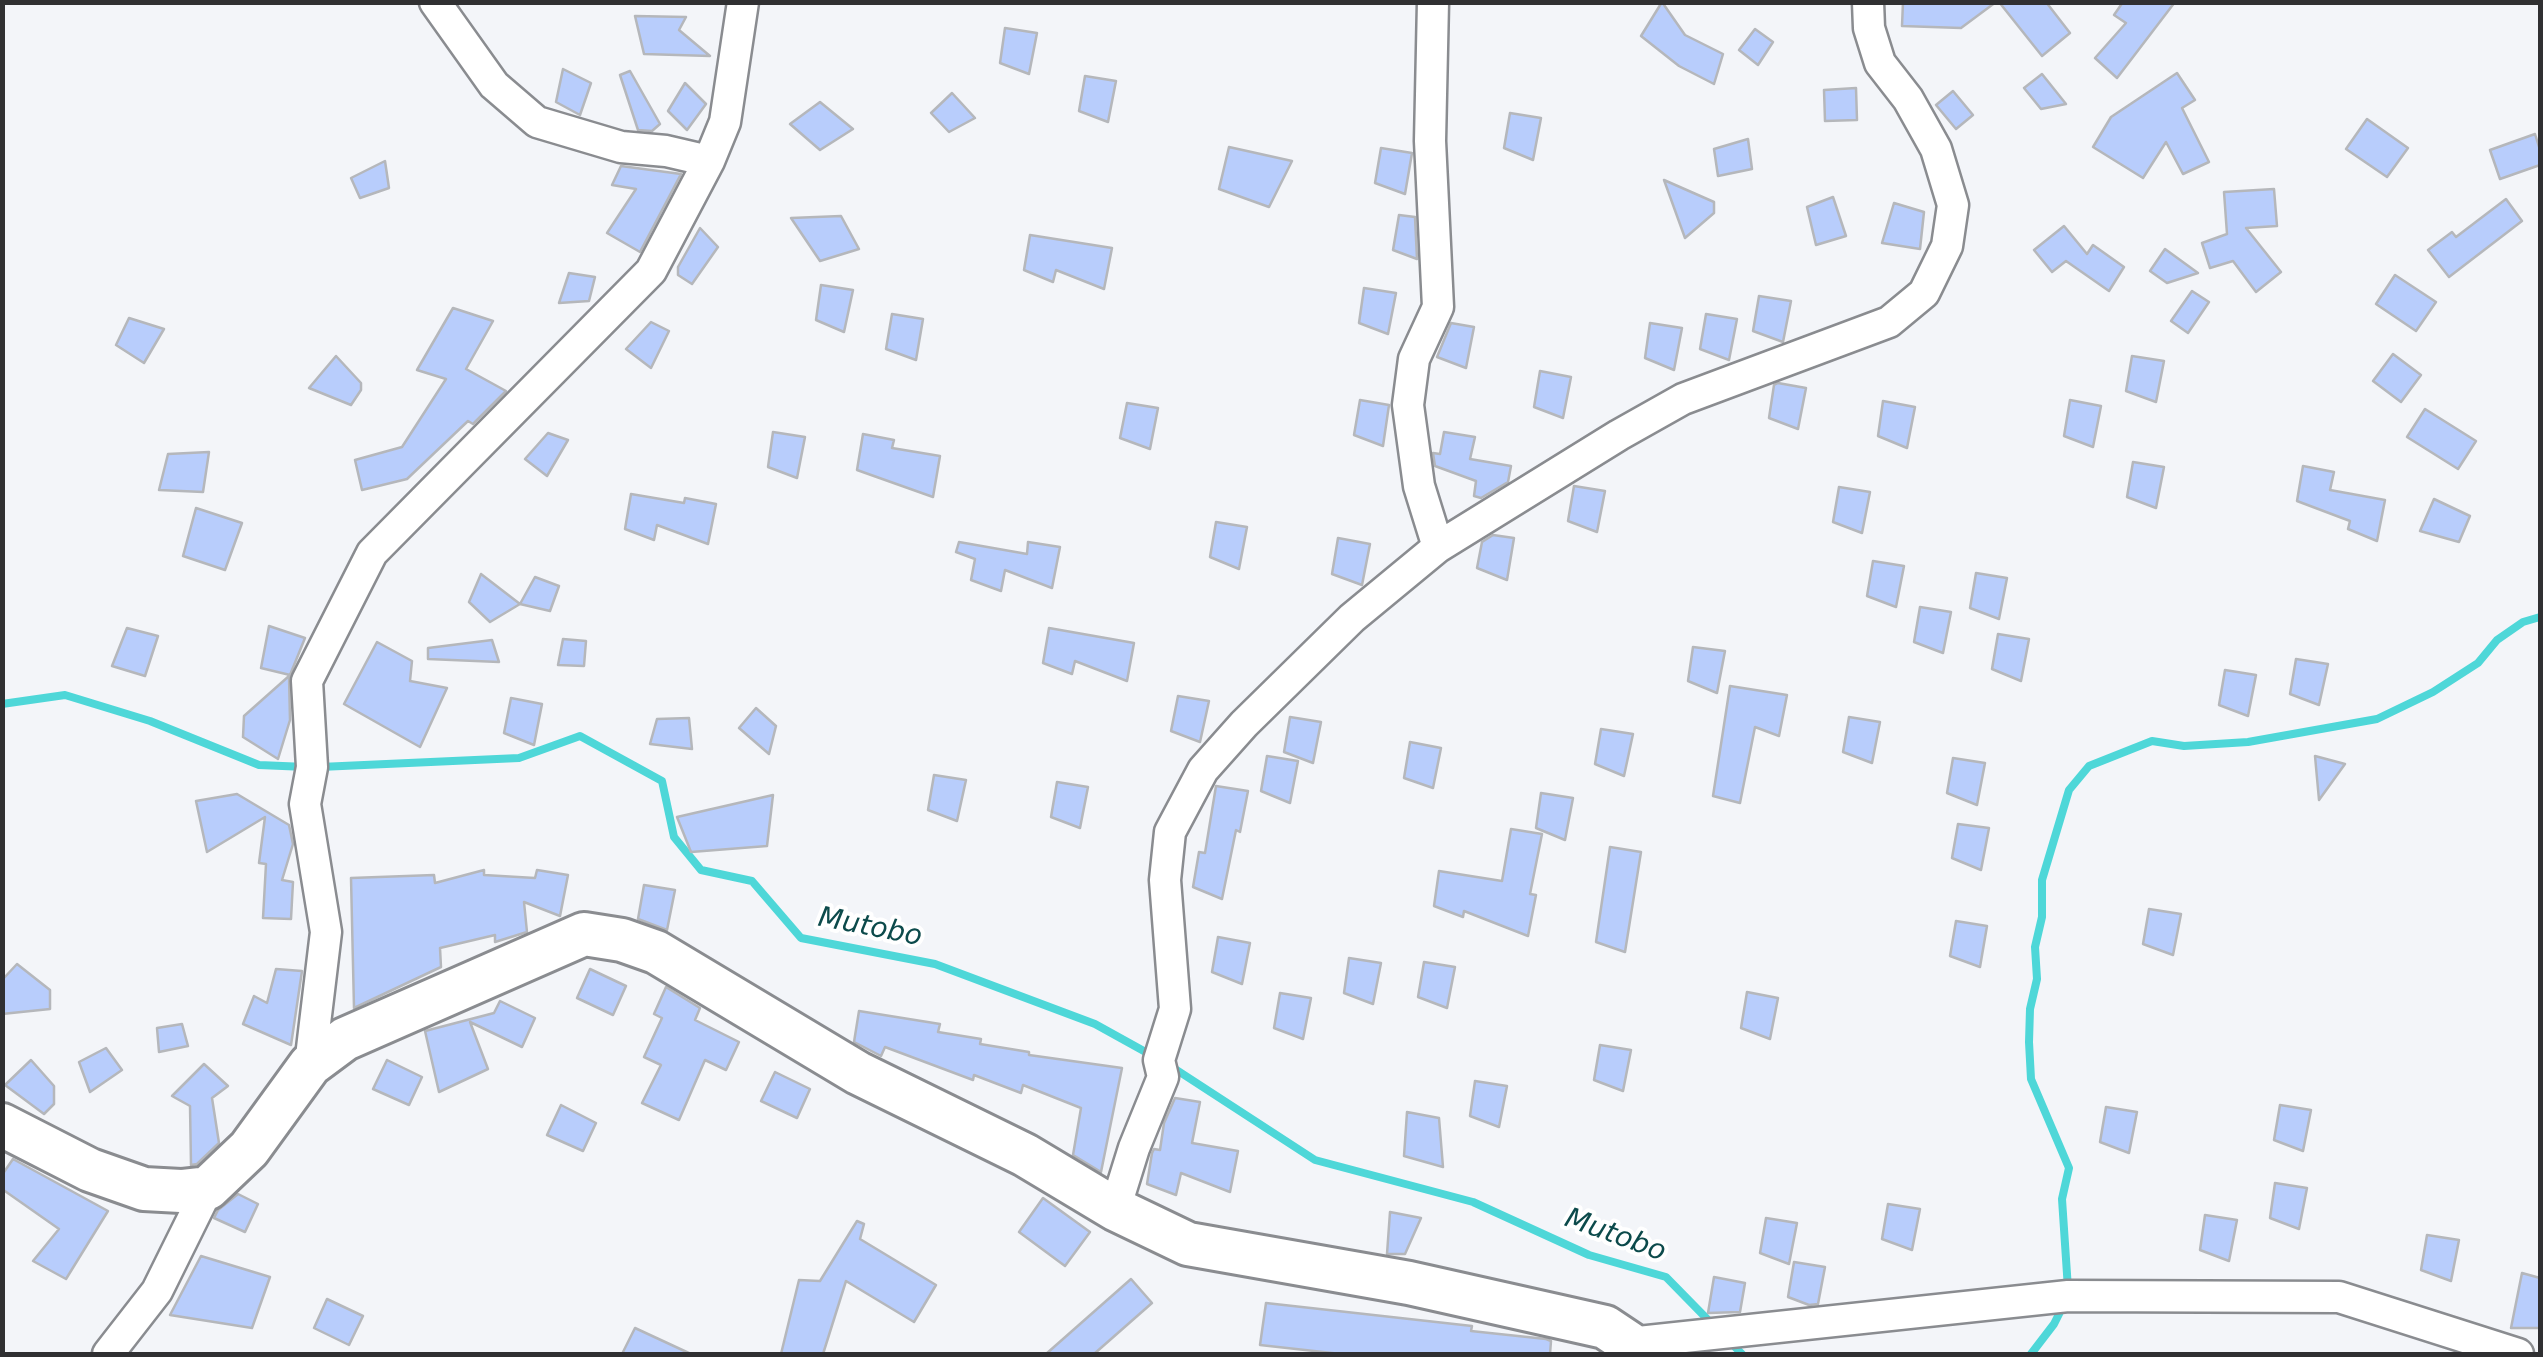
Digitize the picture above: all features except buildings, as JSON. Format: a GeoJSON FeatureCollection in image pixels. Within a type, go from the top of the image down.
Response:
{"type":"FeatureCollection","features":[{"type":"Feature","properties":{"kind":"main road"},"geometry":{"type":"LineString","coordinates":[[2,1125],[90,1170],[144,1189],[208,1188],[249,1149],[310,1065],[345,1038],[584,934],[622,940],[656,952],[858,1073],[1025,1155],[1115,1209],[1188,1244],[1462,1295],[1604,1327],[1635,1351]]}},
{"type":"Feature","properties":{"kind":"street"},"geometry":{"type":"LineString","coordinates":[[435,2],[494,86],[537,122],[621,147],[666,151],[709,161]]}},
{"type":"Feature","properties":{"kind":"street"},"geometry":{"type":"LineString","coordinates":[[310,1065],[326,932],[305,804],[312,767],[307,681],[372,553],[651,270],[709,161],[725,122],[744,2]]}},
{"type":"Feature","properties":{"kind":"street"},"geometry":{"type":"LineString","coordinates":[[1433,2],[1430,142],[1438,307],[1414,359],[1408,405],[1419,486],[1438,547]]}},
{"type":"Feature","properties":{"kind":"street"},"geometry":{"type":"LineString","coordinates":[[1115,1209],[1163,1076],[1159,1060],[1175,1009],[1165,880],[1170,832],[1203,770],[1352,618],[1438,547],[1684,399],[1889,322],[1924,293],[1948,246],[1953,205],[1936,149],[1908,99],[1880,63],[1868,28],[1868,2]]}},
{"type":"Feature","properties":{"kind":"street"},"geometry":{"type":"LineString","coordinates":[[108,1354],[157,1291],[208,1188]]}},
{"type":"Feature","properties":{"kind":"street"},"geometry":{"type":"LineString","coordinates":[[1635,1351],[2068,1296],[2338,1296],[2518,1354]]}},
{"type":"Feature","properties":{"kind":"waterway"},"geometry":{"type":"LineString","coordinates":[[2068,1289],[2062,1199],[2069,1168],[2031,1079],[2029,1042],[2042,880],[2069,790],[2089,766],[2152,741],[2184,746],[2248,742],[2377,719],[2433,692],[2478,663],[2497,640],[2523,622],[2540,617]]}},
{"type":"Feature","properties":{"kind":"waterway","name":"Mutobo"},"geometry":{"type":"LineString","coordinates":[[2,704],[65,695],[150,721],[259,765],[306,767]]}},
{"type":"Feature","properties":{"kind":"waterway","name":"Mutobo"},"geometry":{"type":"LineString","coordinates":[[320,767],[519,758],[580,736],[662,781],[674,837],[701,870],[752,881],[801,938],[935,964],[1095,1024],[1151,1055]]}},
{"type":"Feature","properties":{"kind":"waterway","name":"Mutobo"},"geometry":{"type":"LineString","coordinates":[[1172,1067],[1315,1160],[1473,1202],[1589,1255],[1666,1277],[1714,1326]]}},
{"type":"Feature","properties":{"kind":"waterway"},"geometry":{"type":"LineString","coordinates":[[2031,1354],[2063,1306]]}},
{"type":"Feature","properties":{"kind":"waterway","name":"Mutobo"},"geometry":{"type":"LineString","coordinates":[[1728,1340],[1742,1354]]}}]}
